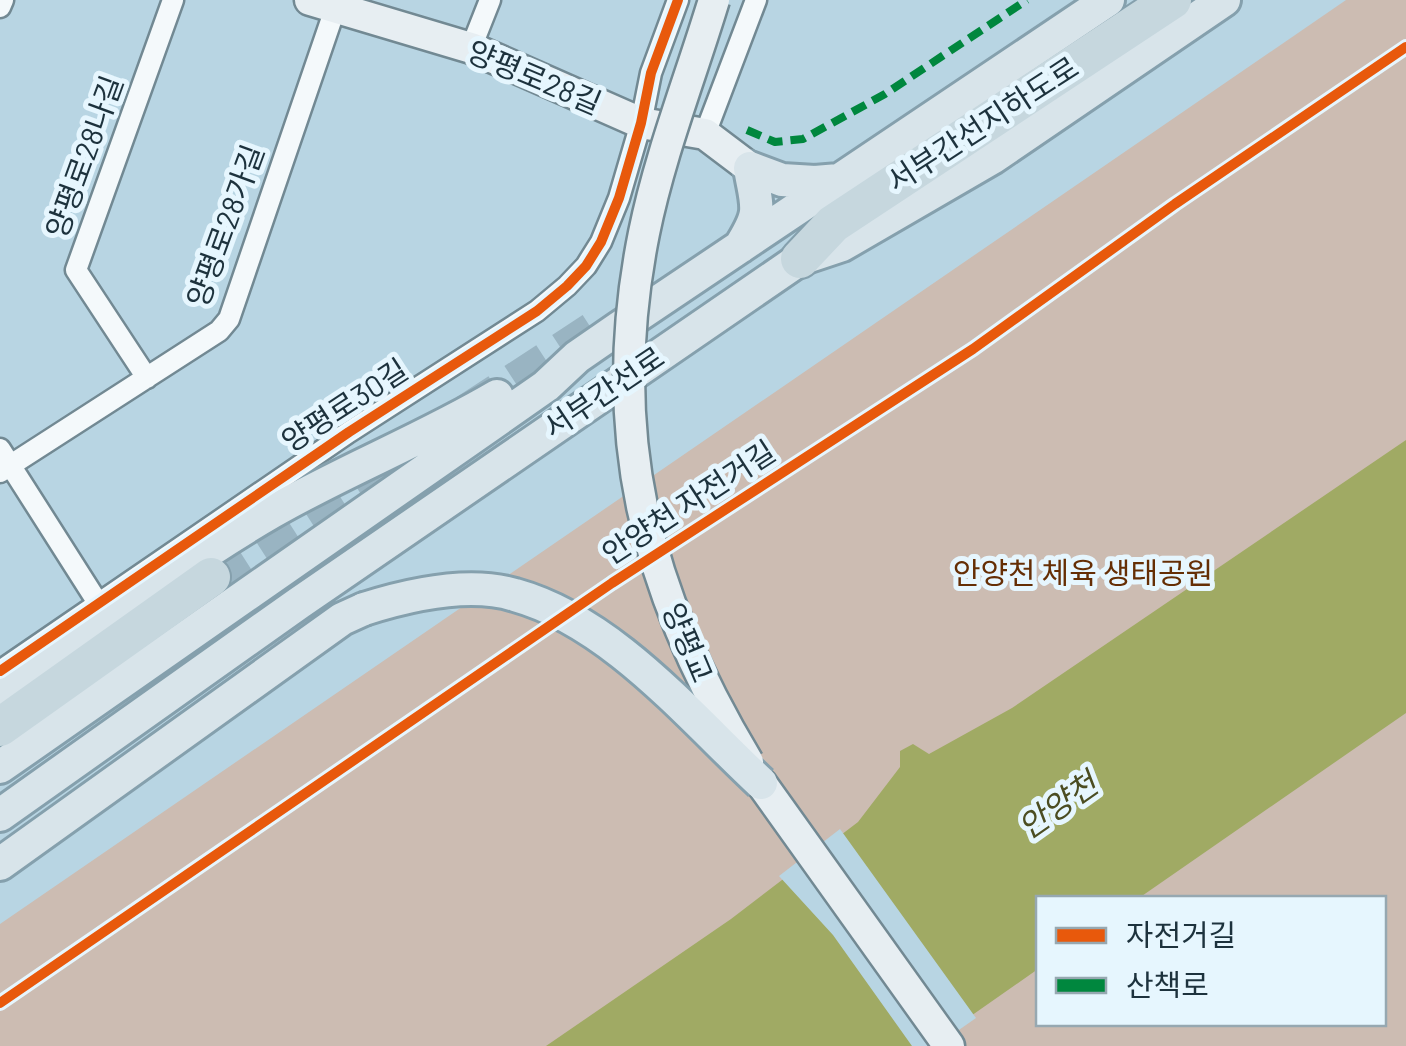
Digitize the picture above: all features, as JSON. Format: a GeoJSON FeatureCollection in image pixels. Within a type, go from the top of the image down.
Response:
{"type":"FeatureCollection","features":[{"type":"Feature","properties":{"kind":"highway","name":"서부간선지하도로"},"geometry":{"type":"LineString","coordinates":[[800,259],[834,224],[1172,0]]}},
{"type":"Feature","properties":{"kind":"highway"},"geometry":{"type":"LineString","coordinates":[[0,727],[211,577]]}},
{"type":"Feature","properties":{"kind":"main road","name":"양평교"},"geometry":{"type":"LineString","coordinates":[[714,0],[659,178],[634,292],[630,369],[634,467],[651,552],[676,624],[712,702],[761,783],[949,1046]]}},
{"type":"Feature","properties":{"kind":"main road","name":"서부간선로"},"geometry":{"type":"LineString","coordinates":[[0,766],[546,386],[577,357],[1108,0]]}},
{"type":"Feature","properties":{"kind":"main road","name":"서부간선로"},"geometry":{"type":"LineString","coordinates":[[0,815],[377,549],[800,259],[842,246],[992,158],[1224,0]]}},
{"type":"Feature","properties":{"kind":"main road","name":"양평로28길"},"geometry":{"type":"LineString","coordinates":[[323,4],[471,48],[641,123],[706,134],[750,168]]}},
{"type":"Feature","properties":{"kind":"main road"},"geometry":{"type":"LineString","coordinates":[[750,168],[782,180],[844,179]]}},
{"type":"Feature","properties":{"kind":"main road"},"geometry":{"type":"LineString","coordinates":[[739,248],[756,220],[758,203],[750,168]]}},
{"type":"Feature","properties":{"kind":"main road"},"geometry":{"type":"LineString","coordinates":[[0,699],[221,542],[470,412],[537,372],[577,357]]}},
{"type":"Feature","properties":{"kind":"main road"},"geometry":{"type":"LineString","coordinates":[[0,864],[342,619],[364,609],[419,596],[465,591],[512,593],[592,629],[761,783]]}},
{"type":"Feature","properties":{"kind":"street","name":"양평로28나길"},"geometry":{"type":"LineString","coordinates":[[147,378],[76,270],[173,0]]}},
{"type":"Feature","properties":{"kind":"street"},"geometry":{"type":"LineString","coordinates":[[471,48],[490,0]]}},
{"type":"Feature","properties":{"kind":"street","name":"양평로30길"},"geometry":{"type":"LineString","coordinates":[[0,671],[350,432],[537,310],[567,286],[602,242],[641,123],[651,73],[678,0]]}},
{"type":"Feature","properties":{"kind":"street"},"geometry":{"type":"LineString","coordinates":[[706,134],[756,0]]}},
{"type":"Feature","properties":{"kind":"street","name":"양평로28가길"},"geometry":{"type":"LineString","coordinates":[[4,462],[147,378],[219,331],[228,319],[323,4]]}},
{"type":"Feature","properties":{"kind":"street"},"geometry":{"type":"LineString","coordinates":[[4,462],[98,603]]}},
{"type":"Feature","properties":{"kind":"green space","name":"안양천 체육 생태공원"},"geometry":{"type":"Polygon","coordinates":[[[1346,0],[1406,0],[1406,1046],[0,1046],[0,924],[1346,0]]]}},
{"type":"Feature","properties":{"kind":"water","name":"안양천"},"geometry":{"type":"Polygon","coordinates":[[[1406,440],[1406,713],[1142,896],[1036,896],[1036,970],[928,1046],[546,1046],[731,919],[858,822],[900,767],[900,751],[913,744],[929,754],[1012,708],[1406,440]]]}},
{"type":"Feature","properties":{"kind":"pier"},"geometry":{"type":"Polygon","coordinates":[[[840,829],[976,1018],[936,1046],[912,1046],[833,935],[779,876],[840,829]]]}},
{"type":"Feature","properties":{"kind":"tunnel"},"geometry":{"type":"LineString","coordinates":[[467,413],[593,331]]}},
{"type":"Feature","properties":{"kind":"tunnel"},"geometry":{"type":"LineString","coordinates":[[211,577],[383,467]]}},
{"type":"Feature","properties":{"kind":"marked path"},"geometry":{"type":"LineString","coordinates":[[747,130],[775,142],[803,139],[885,94],[1027,0]]}},
{"type":"Feature","properties":{"kind":"cycle path"},"geometry":{"type":"LineString","coordinates":[[0,671],[349,432],[537,311],[567,286],[601,242],[619,198],[651,73],[678,0]]}},
{"type":"Feature","properties":{"kind":"cycle path","name":"안양천 자전거길"},"geometry":{"type":"LineString","coordinates":[[0,1003],[612,583],[973,349],[1175,204],[1406,47]]}}]}
